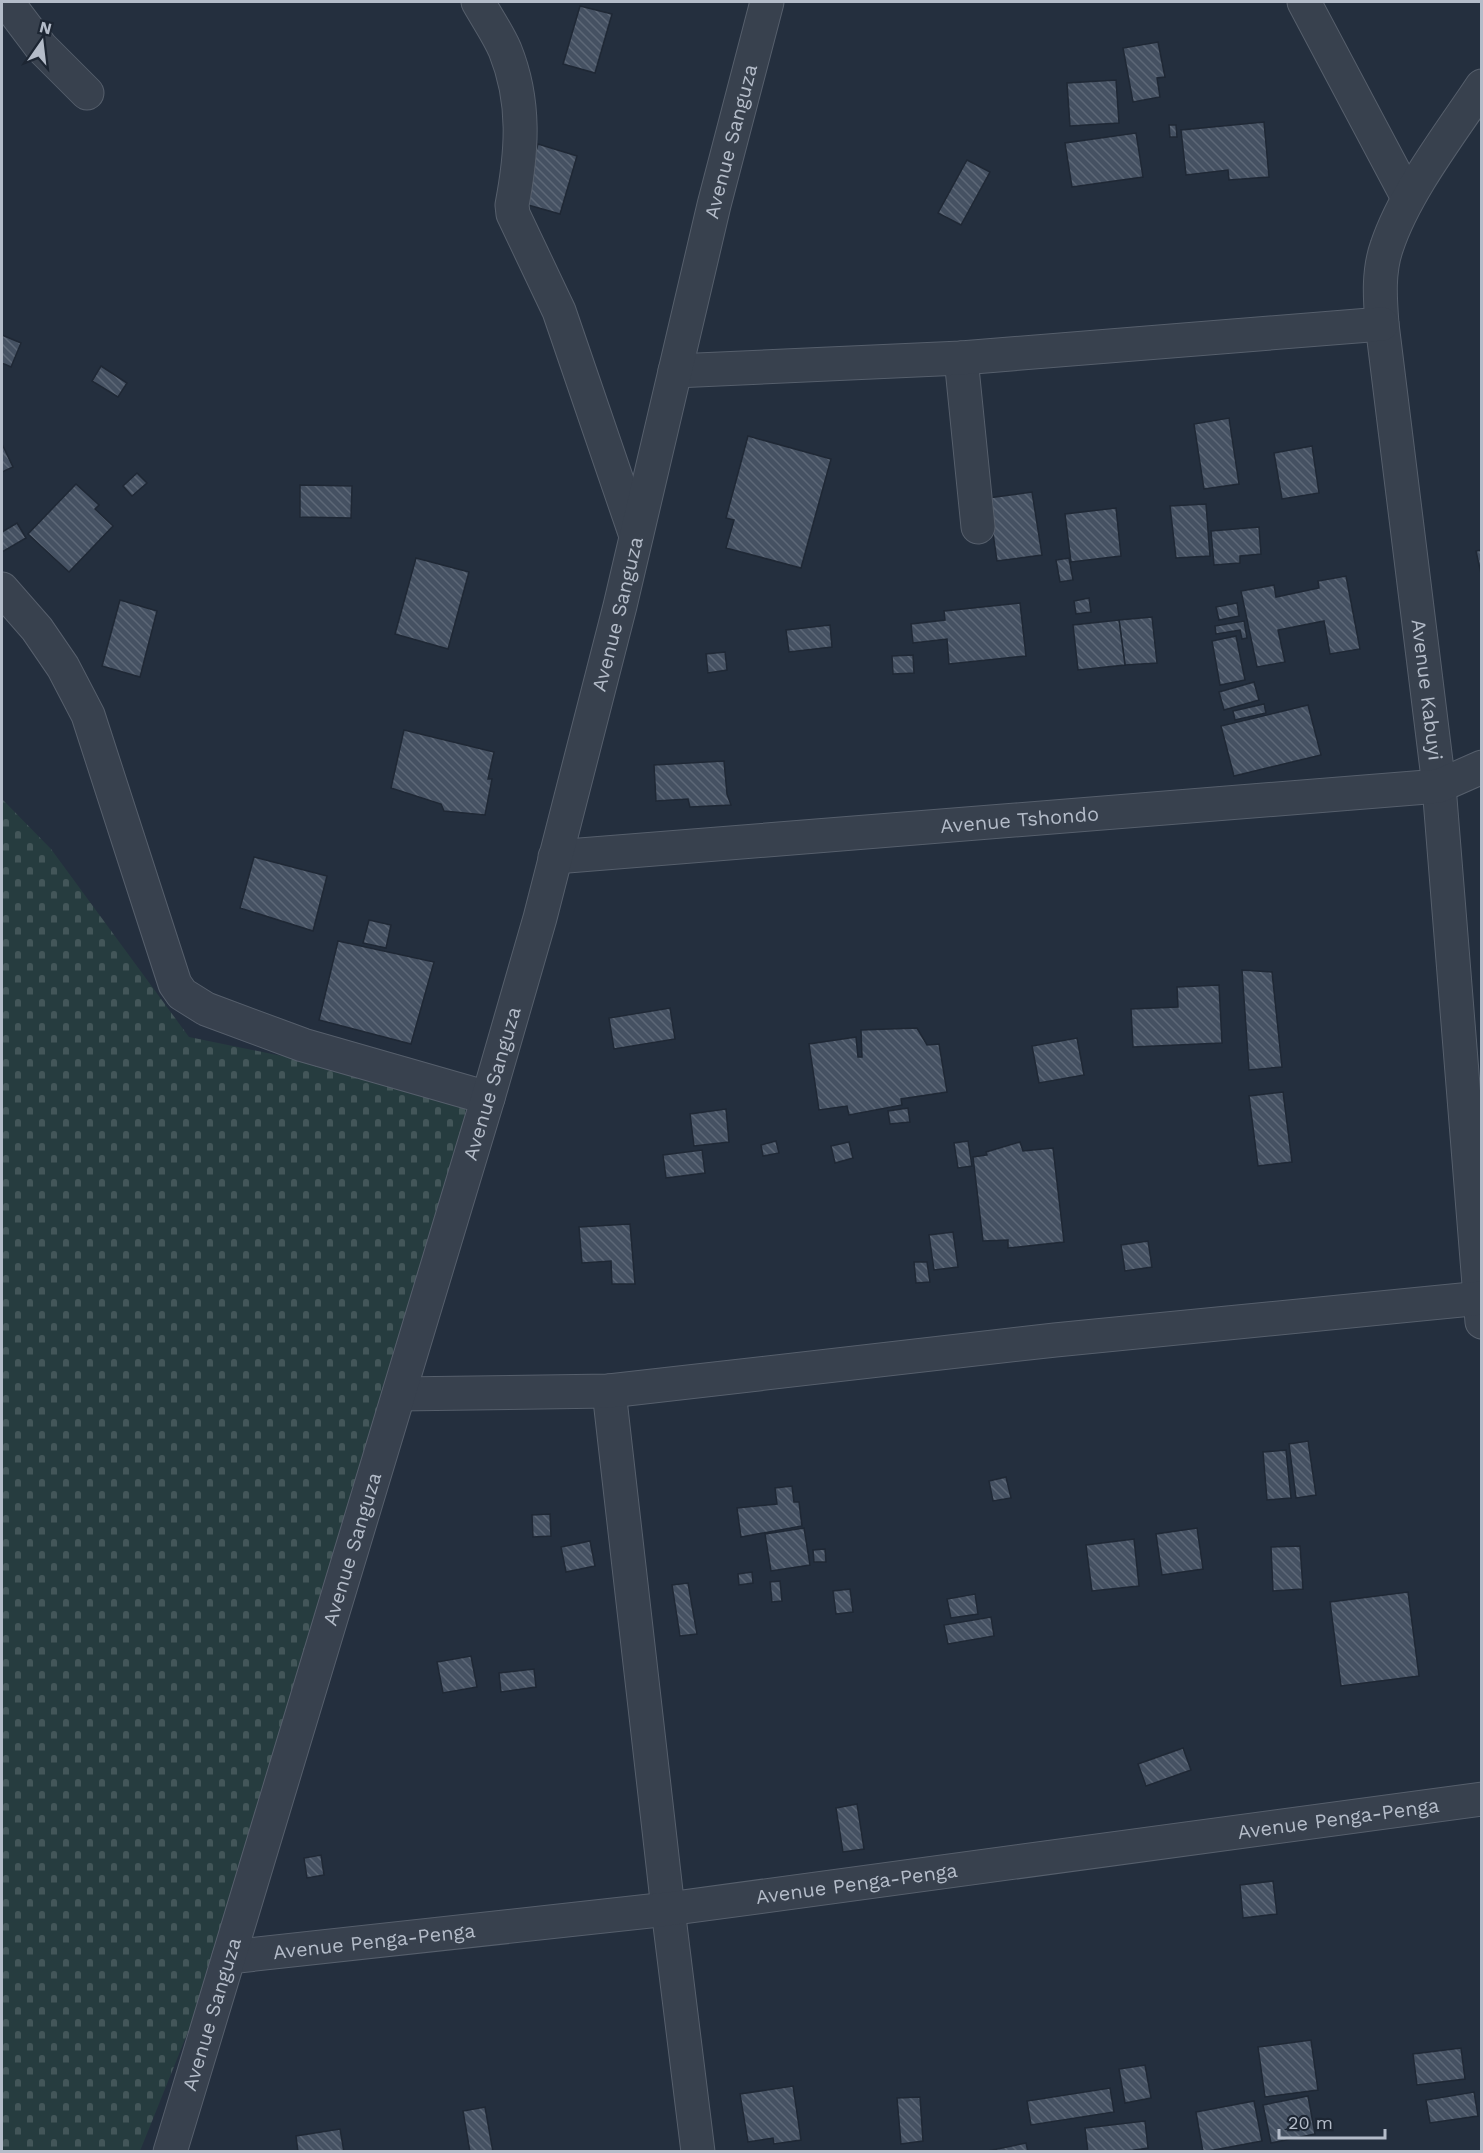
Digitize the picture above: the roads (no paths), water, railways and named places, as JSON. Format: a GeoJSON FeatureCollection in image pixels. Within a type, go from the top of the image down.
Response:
{"type":"FeatureCollection","features":[{"type":"Feature","properties":{"kind":"street"},"geometry":{"type":"LineString","coordinates":[[7,2],[41,47],[87,93]]}},
{"type":"Feature","properties":{"kind":"street"},"geometry":{"type":"LineString","coordinates":[[478,2],[504,48],[513,71],[517,91],[521,156],[512,206],[513,214],[560,311],[636,536]]}},
{"type":"Feature","properties":{"kind":"street","name":"Avenue Sanguza"},"geometry":{"type":"LineString","coordinates":[[170,2151],[488,1098],[540,918],[636,536],[714,205],[767,2]]}},
{"type":"Feature","properties":{"kind":"street"},"geometry":{"type":"LineString","coordinates":[[1304,2],[1408,198]]}},
{"type":"Feature","properties":{"kind":"street","name":"Avenue Kabuyi"},"geometry":{"type":"LineString","coordinates":[[1481,1306],[1439,786],[1379,287],[1386,246],[1408,198],[1482,86]]}},
{"type":"Feature","properties":{"kind":"street"},"geometry":{"type":"LineString","coordinates":[[675,371],[961,358],[1382,324]]}},
{"type":"Feature","properties":{"kind":"street"},"geometry":{"type":"LineString","coordinates":[[961,358],[978,527]]}},
{"type":"Feature","properties":{"kind":"street"},"geometry":{"type":"LineString","coordinates":[[2,589],[37,629],[63,667],[88,715],[175,984],[182,994],[206,1009],[303,1045],[488,1098]]}},
{"type":"Feature","properties":{"kind":"street","name":"Avenue Tshondo"},"geometry":{"type":"LineString","coordinates":[[555,857],[1439,786],[1482,767]]}},
{"type":"Feature","properties":{"kind":"street"},"geometry":{"type":"LineString","coordinates":[[399,1394],[609,1391],[1055,1340],[1481,1306]]}},
{"type":"Feature","properties":{"kind":"street"},"geometry":{"type":"LineString","coordinates":[[609,1391],[698,2151]]}},
{"type":"Feature","properties":{"kind":"street","name":"Avenue Penga-Penga"},"geometry":{"type":"LineString","coordinates":[[229,1957],[668,1908],[1482,1799]]}}]}
